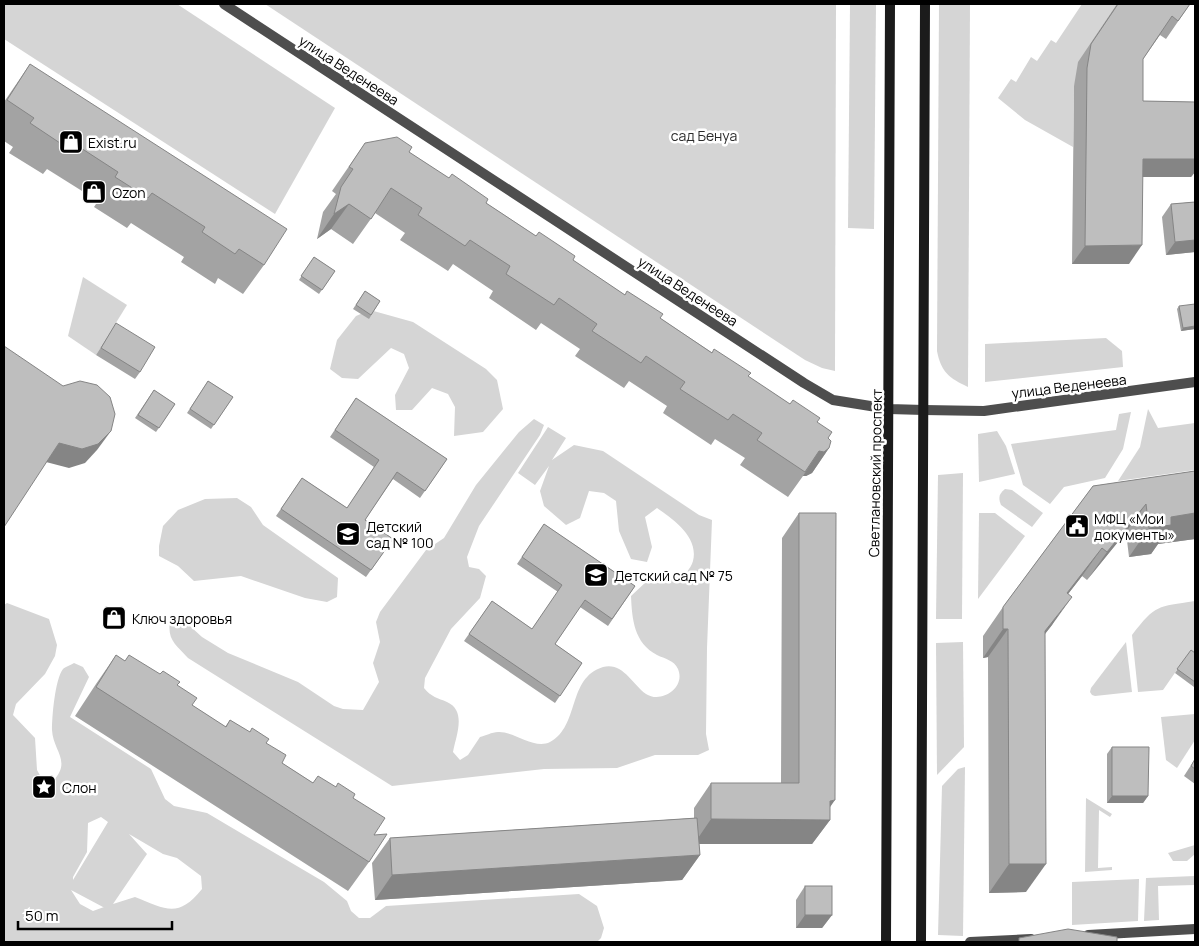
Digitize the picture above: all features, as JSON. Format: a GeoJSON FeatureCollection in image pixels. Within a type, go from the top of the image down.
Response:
{"type":"FeatureCollection","features":[{"type":"Feature","properties":{"kind":"main road","name":"Светлановский проспект"},"geometry":{"type":"LineString","coordinates":[[886,942],[890,4]]}},
{"type":"Feature","properties":{"kind":"main road"},"geometry":{"type":"LineString","coordinates":[[921,942],[925,4]]}},
{"type":"Feature","properties":{"kind":"street","name":"улица Веденеева"},"geometry":{"type":"LineString","coordinates":[[224,4],[804,383],[833,400],[889,409],[984,411],[1195,382]]}},
{"type":"Feature","properties":{"kind":"street"},"geometry":{"type":"LineString","coordinates":[[1074,936],[1195,929]]}},
{"type":"Feature","properties":{"kind":"street"},"geometry":{"type":"LineString","coordinates":[[970,942],[1046,938]]}},
{"type":"Feature","properties":{"kind":"green space"},"geometry":{"type":"Polygon","coordinates":[[[4,4],[177,4],[335,108],[275,214],[4,39],[4,4]]]}},
{"type":"Feature","properties":{"kind":"green space","name":"сад Бенуа"},"geometry":{"type":"Polygon","coordinates":[[[265,4],[836,4],[835,371],[822,368],[805,360],[265,4]]]}},
{"type":"Feature","properties":{"kind":"green space"},"geometry":{"type":"Polygon","coordinates":[[[850,4],[876,4],[874,229],[848,228],[850,4]]]}},
{"type":"Feature","properties":{"kind":"green space"},"geometry":{"type":"Polygon","coordinates":[[[939,4],[970,4],[968,387],[947,374],[941,364],[937,351],[939,4]]]}},
{"type":"Feature","properties":{"kind":"green space"},"geometry":{"type":"Polygon","coordinates":[[[1082,4],[1118,4],[1074,86],[1073,147],[1025,120],[998,98],[1011,79],[1016,82],[1031,57],[1037,61],[1051,40],[1056,43],[1082,4]]]}},
{"type":"Feature","properties":{"kind":"green space"},"geometry":{"type":"Polygon","coordinates":[[[83,277],[127,305],[96,355],[68,336],[83,277]]]}},
{"type":"Feature","properties":{"kind":"green space"},"geometry":{"type":"Polygon","coordinates":[[[370,310],[413,322],[486,369],[497,380],[503,409],[483,432],[454,436],[455,407],[448,394],[432,388],[412,410],[396,410],[395,395],[409,368],[404,354],[391,348],[358,379],[342,378],[330,369],[337,340],[356,316],[370,310]]]}},
{"type":"Feature","properties":{"kind":"green space"},"geometry":{"type":"Polygon","coordinates":[[[1106,338],[1122,351],[1123,367],[985,382],[985,344],[1106,338]]]}},
{"type":"Feature","properties":{"kind":"green space"},"geometry":{"type":"Polygon","coordinates":[[[1148,409],[1158,428],[1195,423],[1195,470],[1118,481],[1140,447],[1148,409]]]}},
{"type":"Feature","properties":{"kind":"green space"},"geometry":{"type":"Polygon","coordinates":[[[1131,412],[1123,449],[1105,478],[1064,487],[1050,504],[1023,485],[1011,444],[1116,430],[1119,414],[1131,412]]]}},
{"type":"Feature","properties":{"kind":"green space"},"geometry":{"type":"Polygon","coordinates":[[[534,419],[544,425],[540,435],[479,526],[467,557],[469,567],[479,569],[486,576],[480,598],[451,629],[425,678],[424,688],[432,695],[453,706],[457,711],[459,724],[453,752],[460,760],[468,755],[480,737],[496,732],[511,734],[537,744],[550,742],[559,735],[566,725],[578,691],[584,681],[592,673],[603,667],[610,666],[622,671],[641,690],[652,697],[658,697],[671,692],[675,688],[680,676],[678,669],[672,662],[657,655],[643,644],[634,622],[631,596],[647,581],[687,572],[693,562],[694,552],[692,544],[677,523],[657,508],[645,517],[652,547],[647,562],[631,559],[619,531],[616,501],[604,493],[589,491],[580,518],[566,525],[544,506],[540,491],[549,466],[535,485],[518,473],[548,427],[566,438],[552,460],[574,445],[603,451],[699,515],[712,520],[707,648],[706,734],[709,750],[698,755],[655,755],[617,768],[544,769],[392,786],[188,658],[173,642],[169,628],[170,621],[179,616],[202,637],[228,653],[298,682],[334,706],[343,709],[363,710],[379,682],[373,663],[380,642],[376,622],[380,612],[426,550],[444,538],[476,485],[519,432],[534,419]]]}},
{"type":"Feature","properties":{"kind":"green space"},"geometry":{"type":"Polygon","coordinates":[[[997,431],[1006,446],[1015,474],[979,482],[978,434],[997,431]]]}},
{"type":"Feature","properties":{"kind":"green space"},"geometry":{"type":"Polygon","coordinates":[[[963,473],[962,619],[936,619],[938,475],[963,473]]]}},
{"type":"Feature","properties":{"kind":"green space"},"geometry":{"type":"Polygon","coordinates":[[[1005,489],[1012,490],[1043,513],[1032,527],[1001,505],[1001,492],[1005,489]]]}},
{"type":"Feature","properties":{"kind":"green space"},"geometry":{"type":"Polygon","coordinates":[[[237,498],[251,507],[263,525],[338,578],[337,597],[327,602],[305,598],[241,576],[194,581],[178,566],[159,556],[163,526],[178,510],[205,499],[237,498]]]}},
{"type":"Feature","properties":{"kind":"green space"},"geometry":{"type":"Polygon","coordinates":[[[979,513],[995,513],[1025,536],[978,599],[979,513]]]}},
{"type":"Feature","properties":{"kind":"green space"},"geometry":{"type":"Polygon","coordinates":[[[1195,601],[1195,659],[1188,654],[1163,690],[1138,692],[1132,635],[1152,612],[1172,604],[1195,601]]]}},
{"type":"Feature","properties":{"kind":"green space"},"geometry":{"type":"Polygon","coordinates":[[[7,603],[49,619],[57,645],[55,656],[45,674],[16,704],[13,715],[35,738],[37,770],[42,779],[53,781],[61,768],[60,756],[52,730],[54,698],[60,674],[64,668],[74,663],[83,667],[89,677],[70,717],[151,769],[165,799],[174,806],[207,813],[324,882],[347,901],[351,911],[359,918],[370,918],[386,906],[579,894],[597,906],[604,928],[601,938],[597,942],[4,942],[4,605],[7,603]],[[101,817],[88,823],[87,852],[73,880],[108,822],[101,817]],[[129,834],[147,854],[113,904],[135,897],[163,908],[178,908],[186,905],[202,889],[201,876],[177,858],[163,854],[129,834]],[[71,890],[80,904],[93,911],[104,907],[71,890]]]}},
{"type":"Feature","properties":{"kind":"green space"},"geometry":{"type":"Polygon","coordinates":[[[963,642],[964,747],[937,775],[936,643],[963,642]]]}},
{"type":"Feature","properties":{"kind":"green space"},"geometry":{"type":"Polygon","coordinates":[[[1126,642],[1132,692],[1092,695],[1090,692],[1091,688],[1126,642]]]}},
{"type":"Feature","properties":{"kind":"green space"},"geometry":{"type":"Polygon","coordinates":[[[1195,714],[1195,740],[1177,768],[1166,760],[1161,717],[1195,714]]]}},
{"type":"Feature","properties":{"kind":"green space"},"geometry":{"type":"Polygon","coordinates":[[[965,767],[963,936],[938,935],[942,786],[958,769],[965,767]]]}},
{"type":"Feature","properties":{"kind":"green space"},"geometry":{"type":"Polygon","coordinates":[[[1086,798],[1112,814],[1110,817],[1099,810],[1098,868],[1112,867],[1112,870],[1085,872],[1086,798]]]}},
{"type":"Feature","properties":{"kind":"green space"},"geometry":{"type":"Polygon","coordinates":[[[1195,845],[1195,854],[1187,861],[1173,861],[1168,853],[1195,845]]]}},
{"type":"Feature","properties":{"kind":"green space"},"geometry":{"type":"Polygon","coordinates":[[[1195,876],[1195,885],[1158,886],[1159,920],[1144,921],[1146,878],[1195,876]]]}},
{"type":"Feature","properties":{"kind":"green space"},"geometry":{"type":"Polygon","coordinates":[[[1139,879],[1138,921],[1072,925],[1072,882],[1139,879]]]}},
{"type":"Feature","properties":{"kind":"building"},"geometry":{"type":"Polygon","coordinates":[[[1118,4],[1190,4],[1178,21],[1172,16],[1143,59],[1143,101],[1195,102],[1195,159],[1143,159],[1142,245],[1085,246],[1087,68],[1091,44],[1118,4]]]}},
{"type":"Feature","properties":{"kind":"building"},"geometry":{"type":"Polygon","coordinates":[[[30,64],[287,229],[264,265],[239,249],[235,254],[202,232],[205,227],[152,193],[148,198],[115,177],[118,172],[67,139],[63,145],[30,123],[34,118],[7,100],[30,64]]]}},
{"type":"Feature","properties":{"kind":"building"},"geometry":{"type":"Polygon","coordinates":[[[397,137],[412,147],[409,152],[449,178],[452,174],[488,199],[486,203],[536,236],[539,232],[575,256],[573,260],[625,295],[627,291],[663,314],[660,318],[712,353],[714,349],[751,373],[748,376],[790,404],[793,400],[820,418],[817,422],[832,432],[828,438],[831,441],[829,448],[824,452],[819,451],[805,472],[757,440],[762,433],[733,414],[728,420],[680,389],[685,382],[646,356],[641,363],[592,331],[597,324],[559,298],[554,305],[506,274],[510,266],[470,240],[465,246],[418,215],[422,208],[391,188],[371,219],[349,204],[334,214],[341,187],[353,169],[349,167],[365,143],[397,137]]]}},
{"type":"Feature","properties":{"kind":"building"},"geometry":{"type":"Polygon","coordinates":[[[1195,202],[1195,240],[1175,242],[1171,204],[1195,202]]]}},
{"type":"Feature","properties":{"kind":"building"},"geometry":{"type":"Polygon","coordinates":[[[314,257],[335,271],[322,290],[301,276],[314,257]]]}},
{"type":"Feature","properties":{"kind":"building"},"geometry":{"type":"Polygon","coordinates":[[[365,291],[380,301],[371,315],[356,305],[365,291]]]}},
{"type":"Feature","properties":{"kind":"building"},"geometry":{"type":"Polygon","coordinates":[[[1195,304],[1195,326],[1183,328],[1179,306],[1195,304]]]}},
{"type":"Feature","properties":{"kind":"building"},"geometry":{"type":"Polygon","coordinates":[[[116,323],[155,347],[140,372],[101,348],[116,323]]]}},
{"type":"Feature","properties":{"kind":"building"},"geometry":{"type":"Polygon","coordinates":[[[4,346],[63,386],[80,381],[97,385],[110,397],[115,414],[111,431],[98,444],[82,449],[59,443],[4,527],[4,346]]]}},
{"type":"Feature","properties":{"kind":"building"},"geometry":{"type":"Polygon","coordinates":[[[208,381],[233,397],[214,425],[190,409],[208,381]]]}},
{"type":"Feature","properties":{"kind":"building"},"geometry":{"type":"Polygon","coordinates":[[[154,390],[175,404],[159,428],[138,415],[154,390]]]}},
{"type":"Feature","properties":{"kind":"building"},"geometry":{"type":"Polygon","coordinates":[[[356,398],[447,459],[425,491],[397,472],[365,520],[393,539],[371,570],[281,509],[302,478],[347,508],[379,460],[335,430],[356,398]]]}},
{"type":"Feature","properties":{"kind":"building"},"geometry":{"type":"Polygon","coordinates":[[[1195,471],[1195,513],[1171,517],[1171,525],[1149,528],[1146,504],[1107,552],[1102,548],[1067,593],[1072,597],[1045,631],[1046,864],[1009,864],[1008,629],[1003,629],[1003,607],[1093,486],[1195,471]]]}},
{"type":"Feature","properties":{"kind":"building"},"geometry":{"type":"Polygon","coordinates":[[[799,513],[836,513],[835,800],[830,801],[830,820],[711,819],[711,783],[799,783],[799,513]]]}},
{"type":"Feature","properties":{"kind":"building"},"geometry":{"type":"Polygon","coordinates":[[[544,524],[635,586],[612,619],[585,600],[555,644],[582,663],[560,696],[469,634],[492,601],[532,629],[562,585],[522,557],[544,524]]]}},
{"type":"Feature","properties":{"kind":"building"},"geometry":{"type":"Polygon","coordinates":[[[1191,650],[1195,653],[1195,682],[1177,669],[1191,650]]]}},
{"type":"Feature","properties":{"kind":"building"},"geometry":{"type":"Polygon","coordinates":[[[116,655],[125,661],[129,655],[160,674],[163,671],[180,682],[177,685],[197,698],[192,705],[226,727],[230,720],[250,732],[252,728],[269,739],[266,743],[286,755],[282,763],[313,783],[318,776],[336,787],[338,783],[355,794],[353,798],[385,818],[374,835],[387,834],[369,862],[96,687],[116,655]]]}},
{"type":"Feature","properties":{"kind":"building"},"geometry":{"type":"Polygon","coordinates":[[[1112,747],[1149,747],[1148,796],[1112,796],[1112,747]]]}},
{"type":"Feature","properties":{"kind":"building"},"geometry":{"type":"Polygon","coordinates":[[[1195,759],[1195,769],[1191,766],[1195,759]]]}},
{"type":"Feature","properties":{"kind":"building"},"geometry":{"type":"Polygon","coordinates":[[[697,818],[700,855],[392,875],[390,838],[697,818]]]}},
{"type":"Feature","properties":{"kind":"building"},"geometry":{"type":"Polygon","coordinates":[[[805,886],[832,886],[832,915],[805,915],[805,886]]]}},
{"type":"Feature","properties":{"kind":"building"},"geometry":{"type":"Polygon","coordinates":[[[1068,929],[1117,937],[1117,942],[1019,942],[1019,938],[1068,929]]]}},
{"type":"Feature","properties":{"kind":"place","name":"Exist.ru"},"geometry":{"type":"Point","coordinates":[71,142]}},
{"type":"Feature","properties":{"kind":"place","name":"Ozon"},"geometry":{"type":"Point","coordinates":[94,192]}},
{"type":"Feature","properties":{"kind":"place","name":"МФЦ «Мои документы»"},"geometry":{"type":"Point","coordinates":[1077,526]}},
{"type":"Feature","properties":{"kind":"place","name":"Детский сад № 100"},"geometry":{"type":"Point","coordinates":[348,534]}},
{"type":"Feature","properties":{"kind":"place","name":"Детский сад № 75"},"geometry":{"type":"Point","coordinates":[596,575]}},
{"type":"Feature","properties":{"kind":"place","name":"Ключ здоровья"},"geometry":{"type":"Point","coordinates":[114,618]}},
{"type":"Feature","properties":{"kind":"place","name":"Слон"},"geometry":{"type":"Point","coordinates":[44,787]}}]}
